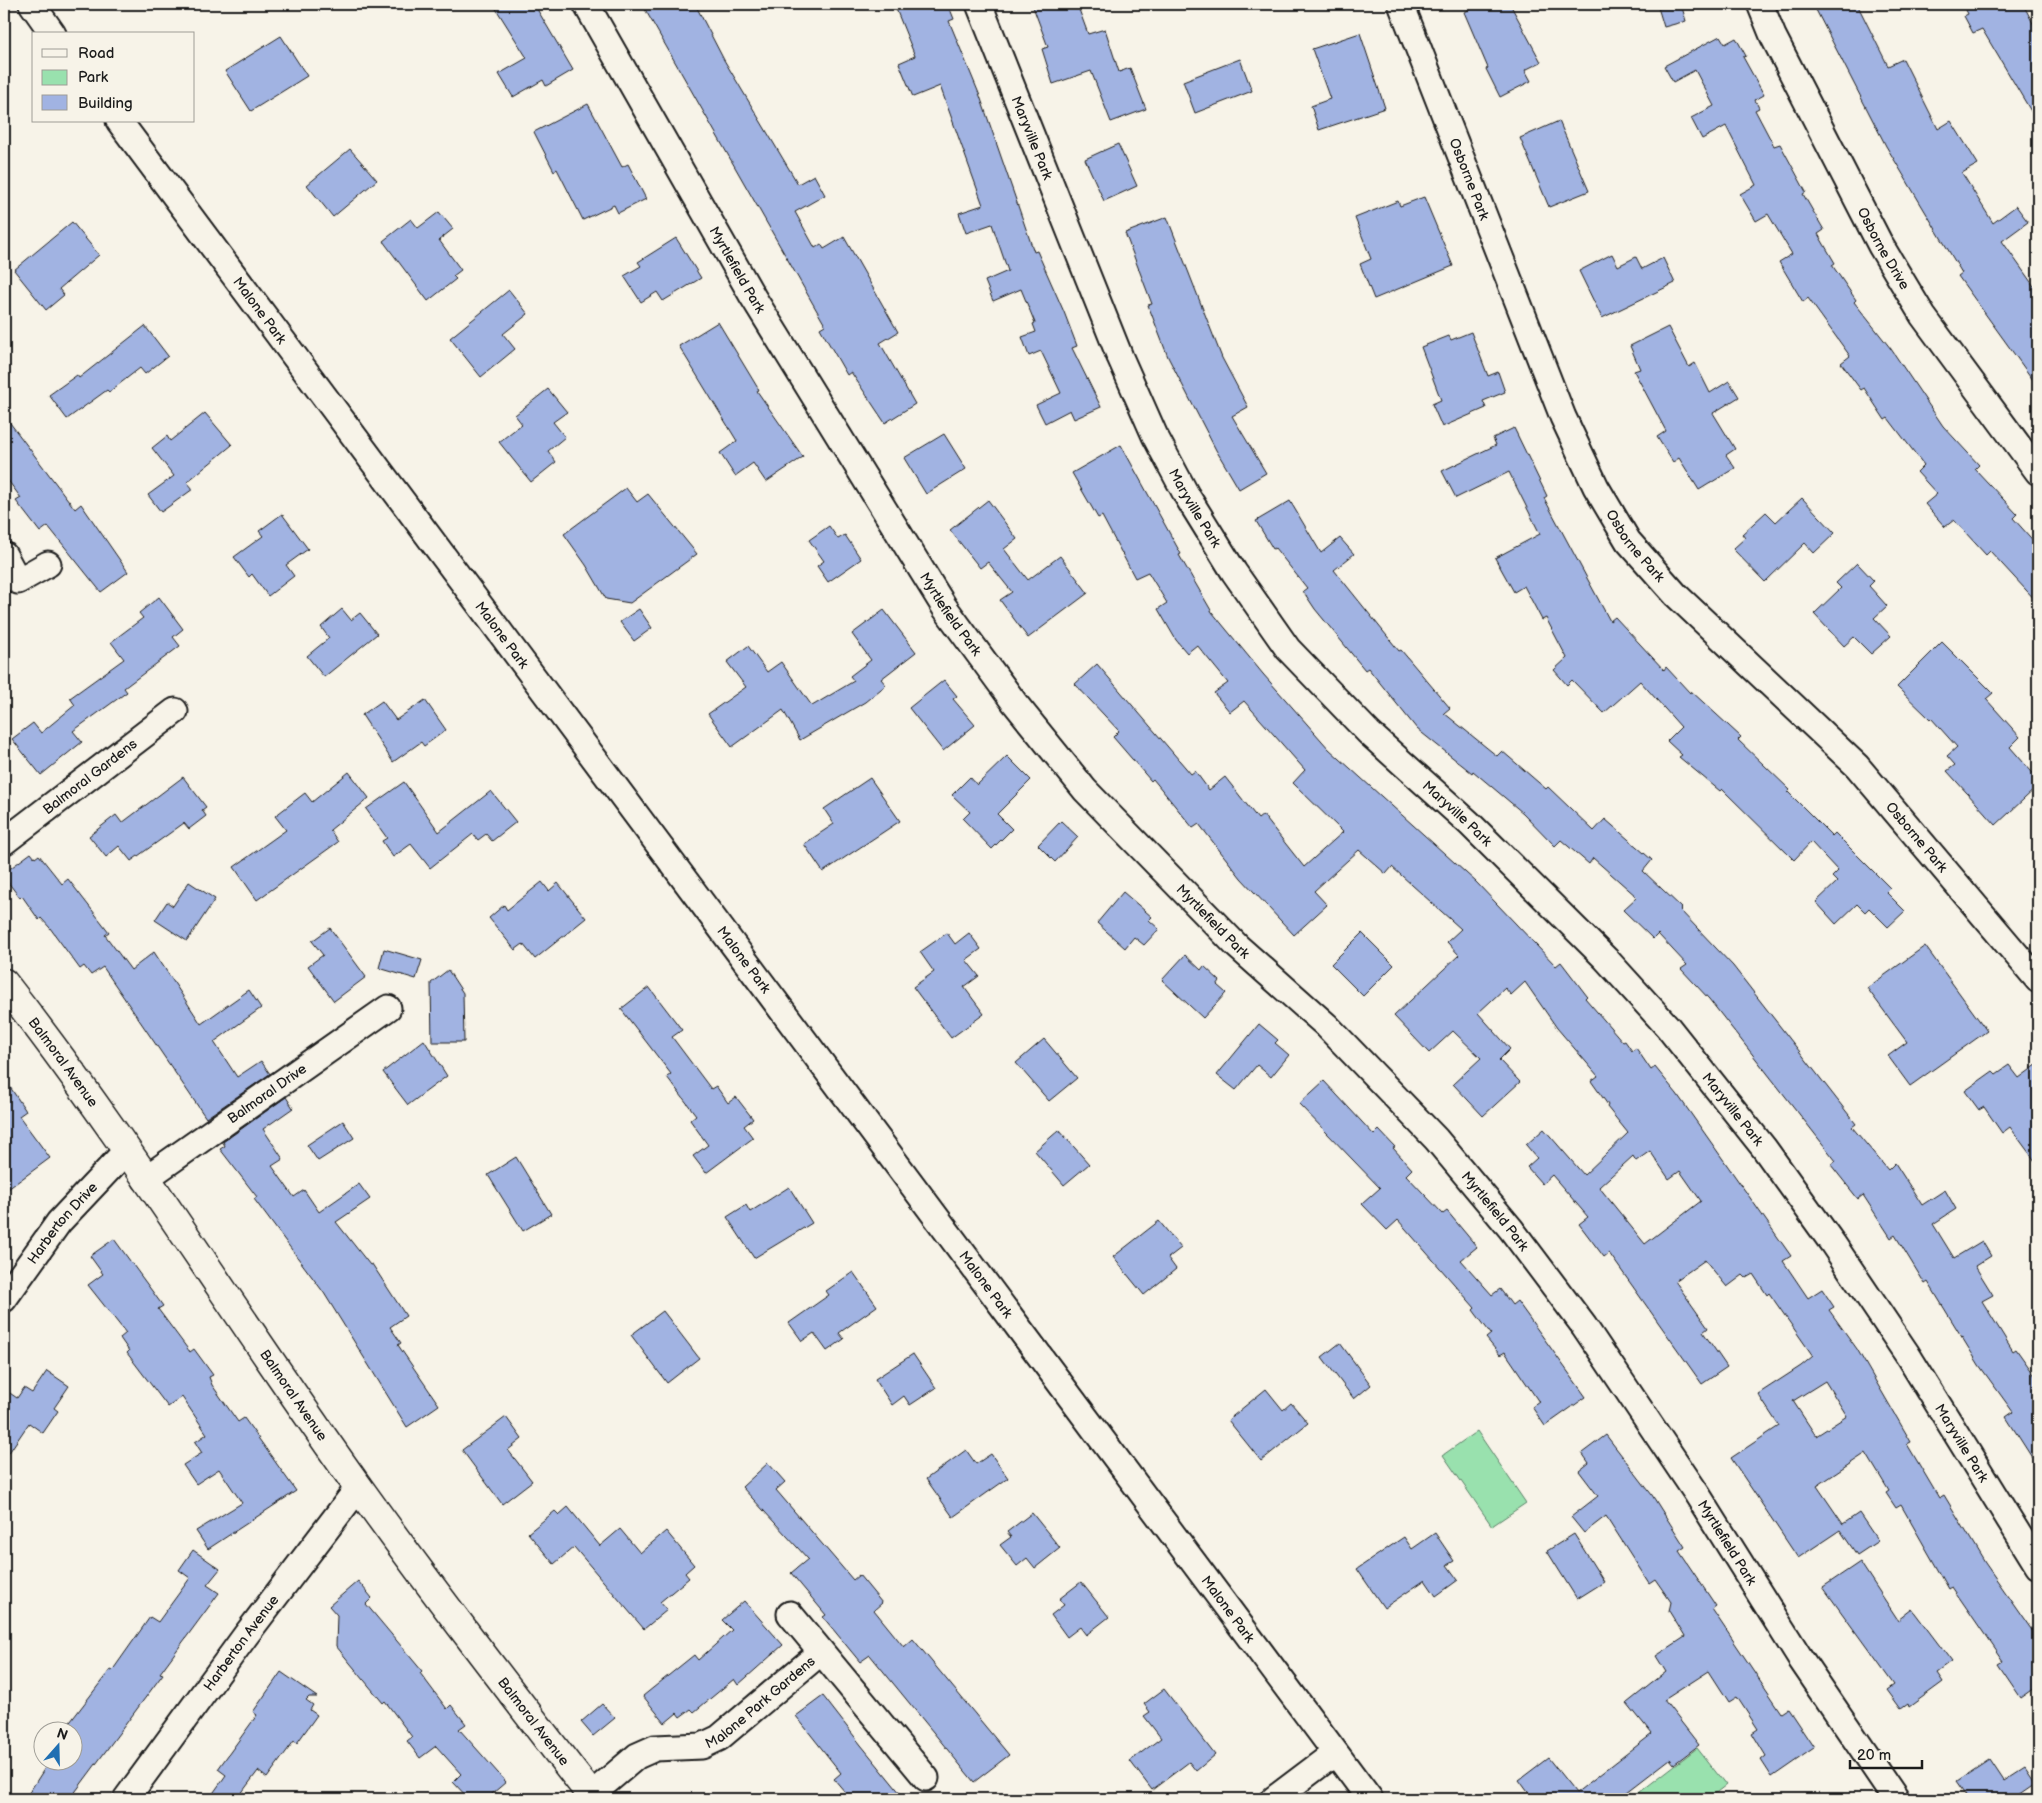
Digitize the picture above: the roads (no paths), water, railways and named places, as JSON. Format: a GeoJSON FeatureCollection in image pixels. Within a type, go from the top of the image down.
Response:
{"type":"FeatureCollection","features":[{"type":"Feature","properties":{"kind":"highway","name":"Balmoral Avenue"},"geometry":{"type":"LineString","coordinates":[[4,983],[126,1151],[358,1488],[592,1797]]}},
{"type":"Feature","properties":{"kind":"street","name":"Myrtlefield Park"},"geometry":{"type":"LineString","coordinates":[[586,4],[753,297],[944,608],[1014,702],[1086,790],[1237,946],[1326,1025],[1436,1139],[1511,1229],[1584,1326],[1697,1494],[1800,1658],[1896,1799]]}},
{"type":"Feature","properties":{"kind":"street","name":"Maryville Park"},"geometry":{"type":"LineString","coordinates":[[979,4],[1116,348],[1147,418],[1187,496],[1234,572],[1295,656],[1369,733],[1469,823],[1606,959],[1667,1026],[1764,1148],[1833,1244],[1907,1354],[2038,1566]]}},
{"type":"Feature","properties":{"kind":"street","name":"Osborne Park"},"geometry":{"type":"LineString","coordinates":[[1401,4],[1563,417],[1596,487],[1628,541],[1676,596],[1857,766],[2038,980]]}},
{"type":"Feature","properties":{"kind":"street","name":"Osborne Drive"},"geometry":{"type":"LineString","coordinates":[[1760,4],[1772,36],[1880,246],[1923,316],[2038,472]]}},
{"type":"Feature","properties":{"kind":"street"},"geometry":{"type":"LineString","coordinates":[[34,8],[52,32]]}},
{"type":"Feature","properties":{"kind":"street","name":"Malone Park"},"geometry":{"type":"LineString","coordinates":[[120,122],[1370,1799]]}},
{"type":"Feature","properties":{"kind":"street"},"geometry":{"type":"LineString","coordinates":[[4,555],[18,581],[48,564]]}},
{"type":"Feature","properties":{"kind":"street","name":"Balmoral Gardens"},"geometry":{"type":"LineString","coordinates":[[4,842],[175,711]]}},
{"type":"Feature","properties":{"kind":"street","name":"Balmoral Drive"},"geometry":{"type":"LineString","coordinates":[[145,1179],[388,1008]]}},
{"type":"Feature","properties":{"kind":"street","name":"Harberton Drive"},"geometry":{"type":"LineString","coordinates":[[4,1299],[60,1222],[126,1151]]}},
{"type":"Feature","properties":{"kind":"street","name":"Harberton Avenue"},"geometry":{"type":"LineString","coordinates":[[126,1799],[246,1635],[358,1488]]}},
{"type":"Feature","properties":{"kind":"street","name":"Malone Park Gardens"},"geometry":{"type":"LineString","coordinates":[[790,1614],[926,1778]]}},
{"type":"Feature","properties":{"kind":"street","name":"Malone Park Gardens"},"geometry":{"type":"LineString","coordinates":[[592,1797],[637,1756],[655,1748],[702,1746],[719,1738],[821,1652]]}},
{"type":"Feature","properties":{"kind":"street"},"geometry":{"type":"LineString","coordinates":[[1274,1799],[1335,1753]]}}]}
